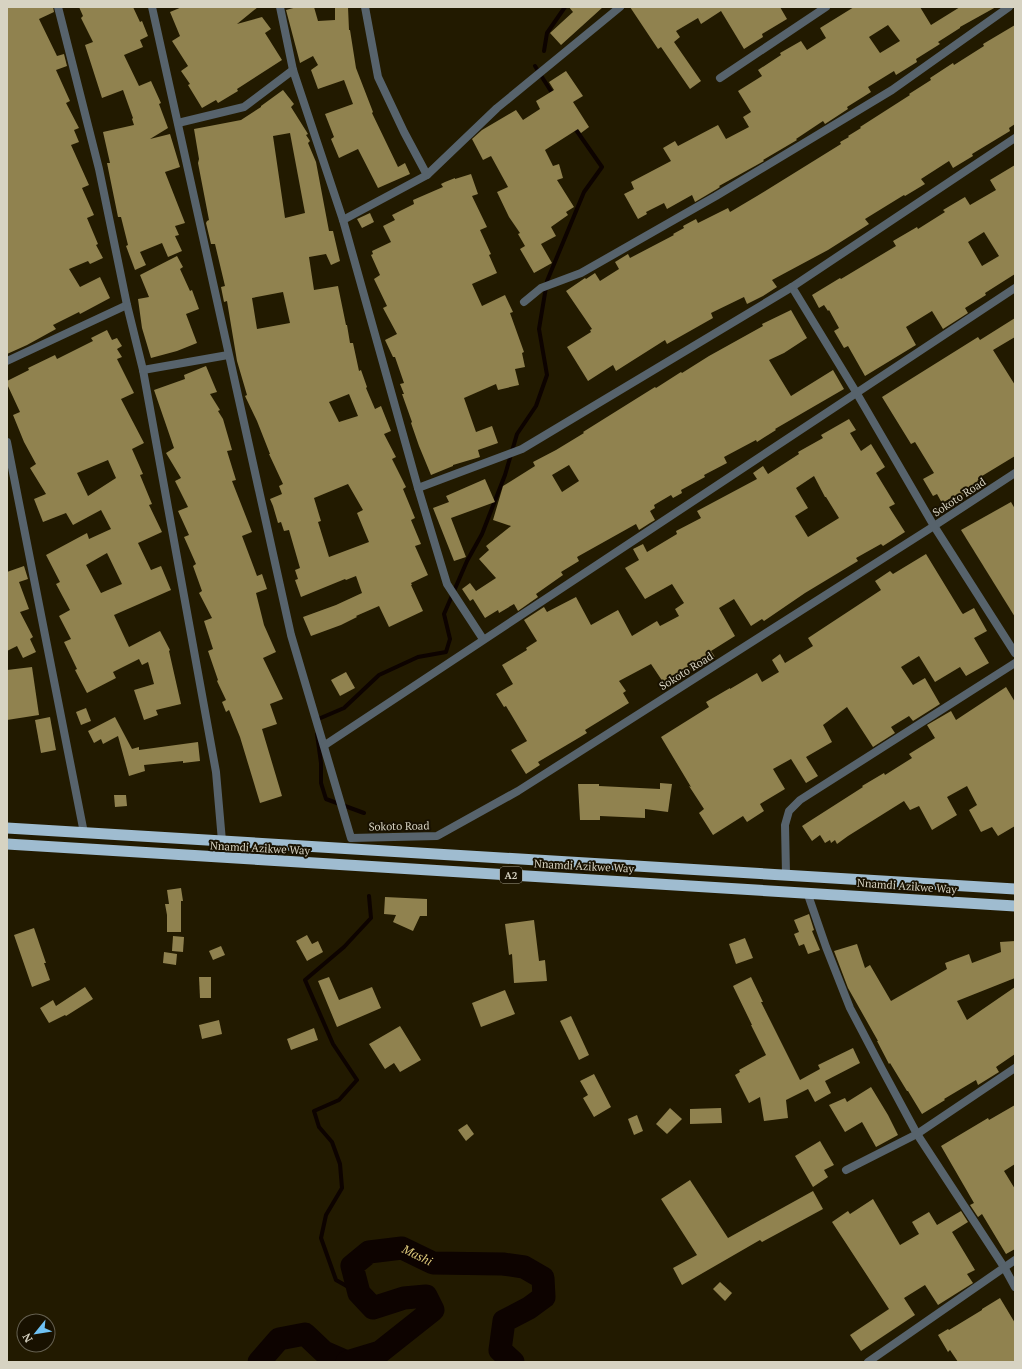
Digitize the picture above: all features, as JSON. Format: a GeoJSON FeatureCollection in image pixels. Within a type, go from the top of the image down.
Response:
{"type":"FeatureCollection","features":[{"type":"Feature","properties":{"kind":"highway","name":"Nnamdi Azikwe Way"},"geometry":{"type":"LineString","coordinates":[[7,828],[1015,889]]}},
{"type":"Feature","properties":{"kind":"highway","name":"Nnamdi Azikwe Way"},"geometry":{"type":"LineString","coordinates":[[7,844],[220,858],[807,892],[1015,906]]}},
{"type":"Feature","properties":{"kind":"street"},"geometry":{"type":"LineString","coordinates":[[58,7],[99,169],[127,305],[143,370],[216,772],[222,841],[220,858]]}},
{"type":"Feature","properties":{"kind":"street"},"geometry":{"type":"LineString","coordinates":[[152,7],[291,635],[325,745],[1015,288]]}},
{"type":"Feature","properties":{"kind":"street"},"geometry":{"type":"LineString","coordinates":[[280,7],[293,70],[343,220],[418,488],[447,584],[483,639]]}},
{"type":"Feature","properties":{"kind":"street"},"geometry":{"type":"LineString","coordinates":[[365,7],[378,77],[404,132],[428,175]]}},
{"type":"Feature","properties":{"kind":"street"},"geometry":{"type":"LineString","coordinates":[[343,220],[428,175],[497,108],[620,7]]}},
{"type":"Feature","properties":{"kind":"street"},"geometry":{"type":"LineString","coordinates":[[720,78],[826,7]]}},
{"type":"Feature","properties":{"kind":"street"},"geometry":{"type":"LineString","coordinates":[[524,302],[541,288],[581,273],[716,196],[892,90],[1009,7]]}},
{"type":"Feature","properties":{"kind":"street"},"geometry":{"type":"LineString","coordinates":[[178,123],[244,107],[293,70]]}},
{"type":"Feature","properties":{"kind":"street"},"geometry":{"type":"LineString","coordinates":[[418,488],[522,449],[792,287],[1015,138]]}},
{"type":"Feature","properties":{"kind":"street"},"geometry":{"type":"LineString","coordinates":[[792,287],[856,392],[934,526],[1015,652]]}},
{"type":"Feature","properties":{"kind":"street"},"geometry":{"type":"LineString","coordinates":[[7,361],[127,305]]}},
{"type":"Feature","properties":{"kind":"street"},"geometry":{"type":"LineString","coordinates":[[143,370],[228,355]]}},
{"type":"Feature","properties":{"kind":"street"},"geometry":{"type":"LineString","coordinates":[[7,442],[84,833]]}},
{"type":"Feature","properties":{"kind":"street","name":"Sokoto Road"},"geometry":{"type":"LineString","coordinates":[[325,745],[351,838],[437,836],[518,791],[1015,473]]}},
{"type":"Feature","properties":{"kind":"street"},"geometry":{"type":"LineString","coordinates":[[786,874],[785,825],[790,811],[800,800],[1015,663]]}},
{"type":"Feature","properties":{"kind":"street"},"geometry":{"type":"LineString","coordinates":[[807,892],[826,948],[850,1008],[917,1134],[1004,1267],[1015,1287]]}},
{"type":"Feature","properties":{"kind":"street"},"geometry":{"type":"LineString","coordinates":[[846,1170],[917,1134],[1015,1068]]}},
{"type":"Feature","properties":{"kind":"street"},"geometry":{"type":"LineString","coordinates":[[868,1362],[1015,1260]]}},
{"type":"Feature","properties":{"kind":"building"},"geometry":{"type":"Polygon","coordinates":[[[7,7],[53,7],[54,12],[39,19],[57,56],[64,54],[67,66],[56,70],[70,101],[66,103],[79,128],[74,130],[79,142],[71,145],[89,185],[82,188],[94,215],[87,218],[98,244],[96,245],[103,258],[90,264],[88,261],[69,269],[80,287],[100,277],[110,298],[80,314],[79,312],[53,325],[56,329],[7,354],[7,7]]]}},
{"type":"Feature","properties":{"kind":"building"},"geometry":{"type":"Polygon","coordinates":[[[79,7],[133,7],[140,22],[142,21],[148,36],[140,40],[143,47],[124,55],[139,86],[151,81],[161,103],[159,104],[168,128],[150,139],[170,134],[180,167],[165,172],[185,223],[175,226],[179,235],[175,236],[182,251],[168,257],[162,243],[140,252],[146,265],[135,270],[126,246],[128,245],[121,217],[118,217],[107,163],[110,163],[103,132],[134,125],[133,118],[123,90],[102,98],[85,45],[93,42],[81,18],[83,16],[79,7]]]}},
{"type":"Feature","properties":{"kind":"building"},"geometry":{"type":"Polygon","coordinates":[[[182,7],[258,7],[237,24],[262,17],[271,29],[265,33],[282,60],[218,103],[216,100],[202,108],[188,85],[190,84],[181,71],[188,66],[172,41],[180,36],[170,12],[182,7]]]}},
{"type":"Feature","properties":{"kind":"building"},"geometry":{"type":"Polygon","coordinates":[[[297,7],[314,7],[318,21],[335,20],[335,7],[348,7],[349,30],[356,68],[373,112],[372,113],[398,167],[405,163],[410,174],[378,188],[358,149],[339,158],[331,139],[334,137],[325,114],[353,104],[344,80],[318,89],[311,70],[318,65],[313,56],[300,63],[286,10],[297,7]]]}},
{"type":"Feature","properties":{"kind":"building"},"geometry":{"type":"Polygon","coordinates":[[[569,7],[603,7],[561,45],[550,33],[573,12],[569,7]]]}},
{"type":"Feature","properties":{"kind":"building"},"geometry":{"type":"Polygon","coordinates":[[[630,7],[780,7],[787,19],[762,34],[763,37],[744,49],[721,11],[701,24],[698,18],[676,31],[680,37],[674,42],[701,81],[690,89],[661,47],[658,49],[630,7]]]}},
{"type":"Feature","properties":{"kind":"building"},"geometry":{"type":"Polygon","coordinates":[[[854,7],[920,7],[931,25],[960,7],[996,7],[960,27],[938,42],[940,44],[916,59],[917,62],[896,75],[894,71],[868,87],[871,92],[847,107],[848,109],[825,124],[823,121],[796,139],[797,140],[763,160],[764,161],[719,186],[720,187],[717,189],[695,202],[692,195],[667,209],[664,203],[646,212],[647,214],[638,219],[624,194],[634,189],[631,182],[671,161],[663,148],[675,141],[678,146],[718,125],[726,139],[749,127],[743,117],[751,112],[738,91],[762,76],[758,70],[781,55],[780,53],[801,41],[807,50],[826,38],[820,28],[854,7]],[[888,25],[869,37],[880,53],[900,41],[888,25]]]}},
{"type":"Feature","properties":{"kind":"building"},"geometry":{"type":"Polygon","coordinates":[[[1015,25],[1015,124],[1009,128],[1010,131],[972,154],[973,156],[953,168],[949,161],[921,179],[925,184],[865,219],[869,224],[828,250],[772,280],[777,287],[763,296],[747,304],[744,297],[711,313],[713,318],[667,344],[665,340],[616,371],[613,365],[588,381],[567,347],[591,332],[590,330],[592,329],[566,291],[595,273],[600,281],[619,269],[615,262],[628,254],[630,258],[674,235],[673,234],[684,228],[683,226],[696,219],[698,223],[728,208],[730,212],[841,144],[840,142],[861,128],[860,127],[910,95],[909,94],[931,80],[930,78],[953,63],[954,65],[984,46],[983,44],[1015,25]]]}},
{"type":"Feature","properties":{"kind":"building"},"geometry":{"type":"Polygon","coordinates":[[[566,71],[583,96],[573,102],[589,127],[581,133],[578,129],[545,150],[553,166],[559,164],[563,178],[557,180],[574,207],[566,212],[568,215],[551,227],[556,236],[541,244],[552,263],[534,273],[520,249],[525,246],[518,234],[520,233],[509,217],[497,192],[508,187],[491,156],[483,160],[472,139],[482,130],[516,110],[523,120],[540,109],[536,101],[554,90],[549,82],[566,71]]]}},
{"type":"Feature","properties":{"kind":"building"},"geometry":{"type":"Polygon","coordinates":[[[283,90],[294,104],[291,107],[308,134],[306,135],[310,141],[308,143],[316,162],[329,231],[333,231],[340,261],[331,265],[326,254],[309,257],[314,290],[338,286],[350,343],[353,343],[359,371],[361,370],[367,387],[366,388],[375,409],[381,406],[391,431],[384,434],[396,457],[392,459],[406,487],[403,489],[415,518],[411,520],[421,544],[415,546],[428,575],[411,583],[411,585],[423,611],[389,627],[379,606],[356,616],[357,617],[341,625],[311,636],[303,617],[336,605],[362,593],[356,576],[301,597],[295,580],[298,579],[295,570],[300,568],[289,530],[284,531],[281,522],[278,523],[270,499],[282,494],[279,486],[283,484],[245,396],[247,395],[237,361],[227,301],[224,302],[221,287],[225,286],[215,244],[211,244],[206,223],[209,220],[198,163],[199,159],[194,129],[241,120],[283,90]],[[290,133],[273,136],[285,218],[305,213],[290,133]],[[283,292],[252,298],[257,329],[290,323],[283,292]],[[349,394],[329,402],[339,422],[358,416],[349,394]],[[348,484],[314,498],[321,521],[318,522],[329,557],[369,542],[357,513],[363,510],[348,484]]]}},
{"type":"Feature","properties":{"kind":"building"},"geometry":{"type":"Polygon","coordinates":[[[1015,165],[1015,274],[965,308],[968,313],[943,329],[932,311],[906,327],[916,345],[865,376],[848,346],[844,348],[834,331],[839,328],[829,310],[828,311],[824,305],[819,308],[812,295],[896,246],[893,241],[917,227],[918,229],[945,212],[943,210],[965,197],[970,205],[996,190],[990,180],[1015,165]],[[984,232],[968,242],[982,266],[999,256],[984,232]]]}},
{"type":"Feature","properties":{"kind":"building"},"geometry":{"type":"Polygon","coordinates":[[[471,174],[478,194],[472,196],[487,227],[480,230],[491,254],[489,255],[497,273],[472,284],[482,306],[505,295],[513,312],[510,313],[524,352],[522,353],[525,367],[515,369],[519,385],[498,390],[496,384],[464,398],[476,432],[492,426],[498,443],[478,450],[480,457],[453,465],[431,475],[419,446],[402,394],[404,394],[400,384],[404,383],[395,357],[393,357],[385,340],[397,334],[383,308],[387,306],[374,279],[380,275],[371,255],[373,254],[372,251],[391,242],[383,226],[395,220],[392,215],[414,204],[413,200],[443,187],[441,184],[455,178],[471,174]]]}},
{"type":"Feature","properties":{"kind":"building"},"geometry":{"type":"Polygon","coordinates":[[[370,213],[374,222],[362,228],[357,219],[370,213]]]}},
{"type":"Feature","properties":{"kind":"building"},"geometry":{"type":"Polygon","coordinates":[[[177,256],[183,267],[180,269],[190,291],[192,290],[199,309],[186,314],[197,343],[177,351],[151,358],[142,328],[138,299],[149,297],[140,275],[177,256]]]}},
{"type":"Feature","properties":{"kind":"building"},"geometry":{"type":"Polygon","coordinates":[[[791,310],[807,338],[784,353],[769,360],[791,396],[833,370],[844,389],[775,429],[776,430],[757,442],[756,440],[724,457],[727,463],[704,475],[705,477],[681,490],[682,493],[673,498],[671,495],[654,505],[655,508],[650,511],[655,520],[639,530],[636,524],[577,557],[579,561],[561,572],[563,575],[536,594],[538,597],[518,611],[514,604],[499,613],[498,610],[485,618],[473,599],[470,601],[462,589],[470,583],[476,591],[496,578],[479,559],[489,550],[486,546],[511,526],[493,520],[503,486],[535,466],[533,462],[584,433],[583,432],[655,387],[656,388],[681,372],[682,373],[763,326],[762,324],[791,310]],[[569,465],[552,475],[562,492],[579,481],[569,465]]]}},
{"type":"Feature","properties":{"kind":"building"},"geometry":{"type":"Polygon","coordinates":[[[1015,318],[1015,337],[993,350],[1015,385],[1015,456],[982,476],[983,477],[977,481],[978,482],[968,488],[970,492],[953,502],[951,498],[942,503],[937,494],[933,496],[923,479],[934,473],[915,442],[911,444],[882,397],[978,337],[980,340],[1015,318]]]}},
{"type":"Feature","properties":{"kind":"building"},"geometry":{"type":"Polygon","coordinates":[[[107,330],[112,340],[117,338],[122,346],[117,349],[122,357],[117,359],[134,393],[121,399],[144,443],[132,449],[143,474],[140,475],[152,504],[149,505],[162,532],[138,543],[151,570],[161,566],[171,590],[114,615],[129,647],[160,631],[170,650],[181,704],[156,710],[158,715],[144,720],[134,690],[154,684],[148,662],[142,665],[139,659],[113,672],[116,678],[87,693],[75,670],[77,669],[64,642],[71,639],[59,616],[70,610],[56,584],[60,582],[46,555],[87,533],[89,539],[111,529],[101,510],[73,525],[66,513],[43,522],[34,499],[46,494],[30,468],[36,464],[24,442],[13,415],[20,412],[7,384],[7,381],[29,370],[28,368],[55,355],[57,359],[93,341],[91,338],[107,330]],[[108,460],[77,473],[88,496],[116,478],[108,460]],[[107,553],[86,565],[101,593],[122,584],[107,553]]]}},
{"type":"Feature","properties":{"kind":"building"},"geometry":{"type":"Polygon","coordinates":[[[206,366],[217,392],[210,394],[220,410],[218,411],[223,419],[232,450],[227,451],[236,480],[232,481],[252,532],[242,536],[257,576],[262,574],[267,589],[256,593],[264,625],[276,652],[263,658],[283,699],[270,704],[277,724],[262,729],[282,796],[260,803],[240,737],[229,710],[226,712],[222,702],[226,700],[217,681],[218,680],[208,651],[213,649],[204,621],[212,618],[199,593],[202,591],[193,566],[196,564],[184,537],[189,535],[178,511],[188,507],[175,481],[181,478],[166,453],[174,448],[154,390],[185,379],[184,375],[206,366]]]}},
{"type":"Feature","properties":{"kind":"building"},"geometry":{"type":"Polygon","coordinates":[[[849,419],[856,430],[850,433],[861,451],[871,444],[885,467],[876,473],[895,504],[889,507],[905,532],[883,546],[881,544],[856,558],[858,561],[805,593],[764,621],[762,619],[751,626],[734,599],[719,608],[735,636],[711,651],[715,657],[691,671],[689,666],[663,682],[651,664],[619,681],[626,691],[623,693],[629,703],[585,730],[587,733],[538,762],[540,765],[526,774],[511,750],[527,741],[506,706],[504,707],[496,694],[513,684],[502,665],[527,650],[526,648],[537,641],[524,620],[544,607],[547,612],[576,597],[591,625],[618,610],[632,636],[657,621],[660,626],[679,616],[675,609],[684,603],[672,584],[645,599],[625,568],[639,560],[633,549],[643,544],[647,552],[677,534],[676,531],[701,518],[697,511],[757,479],[753,473],[763,466],[768,474],[799,454],[798,452],[823,438],[821,435],[849,419]],[[814,476],[796,488],[808,508],[795,516],[808,537],[839,518],[825,497],[814,476]]]}},
{"type":"Feature","properties":{"kind":"building"},"geometry":{"type":"Polygon","coordinates":[[[485,479],[495,502],[451,518],[466,557],[454,561],[433,508],[449,502],[446,496],[485,479]]]}},
{"type":"Feature","properties":{"kind":"building"},"geometry":{"type":"Polygon","coordinates":[[[1011,502],[1015,509],[1015,617],[961,530],[1011,502]]]}},
{"type":"Feature","properties":{"kind":"building"},"geometry":{"type":"Polygon","coordinates":[[[926,554],[962,613],[963,614],[974,608],[987,631],[974,638],[989,663],[966,676],[960,667],[935,682],[919,656],[901,667],[913,685],[925,678],[940,704],[913,721],[909,716],[891,727],[895,733],[873,747],[847,707],[823,725],[832,742],[806,757],[818,776],[806,783],[791,759],[773,769],[785,789],[760,804],[764,811],[747,822],[743,816],[713,835],[699,813],[704,809],[661,737],[709,707],[706,702],[757,673],[762,682],[779,672],[772,660],[780,654],[785,663],[813,646],[808,638],[881,590],[875,581],[890,571],[893,574],[926,554]]]}},
{"type":"Feature","properties":{"kind":"building"},"geometry":{"type":"Polygon","coordinates":[[[24,566],[28,579],[19,582],[29,609],[20,612],[33,637],[30,639],[36,652],[23,658],[17,646],[7,651],[7,572],[24,566]]]}},
{"type":"Feature","properties":{"kind":"building"},"geometry":{"type":"Polygon","coordinates":[[[32,667],[39,715],[7,720],[7,670],[32,667]]]}},
{"type":"Feature","properties":{"kind":"building"},"geometry":{"type":"Polygon","coordinates":[[[346,672],[355,688],[340,696],[331,680],[346,672]]]}},
{"type":"Feature","properties":{"kind":"building"},"geometry":{"type":"Polygon","coordinates":[[[1006,687],[1015,702],[1015,826],[998,836],[992,827],[981,832],[969,810],[977,805],[967,786],[947,797],[957,815],[932,830],[919,806],[910,810],[904,801],[837,844],[835,840],[831,843],[830,840],[825,843],[820,835],[812,841],[802,826],[863,787],[862,786],[884,773],[885,775],[912,758],[909,754],[935,738],[927,725],[951,711],[956,720],[1006,687]]]}},
{"type":"Feature","properties":{"kind":"building"},"geometry":{"type":"Polygon","coordinates":[[[86,708],[91,721],[81,725],[76,712],[86,708]]]}},
{"type":"Feature","properties":{"kind":"building"},"geometry":{"type":"Polygon","coordinates":[[[50,717],[56,750],[41,753],[35,720],[50,717]]]}},
{"type":"Feature","properties":{"kind":"building"},"geometry":{"type":"Polygon","coordinates":[[[115,717],[132,749],[139,747],[139,750],[198,742],[200,761],[183,763],[183,761],[144,765],[145,771],[129,776],[118,736],[103,744],[101,739],[94,743],[88,731],[115,717]]]}},
{"type":"Feature","properties":{"kind":"building"},"geometry":{"type":"Polygon","coordinates":[[[660,783],[672,784],[668,812],[645,809],[645,818],[600,816],[600,820],[580,820],[578,784],[599,784],[599,786],[660,789],[660,783]]]}},
{"type":"Feature","properties":{"kind":"building"},"geometry":{"type":"Polygon","coordinates":[[[114,795],[126,795],[127,806],[115,807],[114,795]]]}},
{"type":"Feature","properties":{"kind":"building"},"geometry":{"type":"Polygon","coordinates":[[[181,888],[183,901],[181,901],[181,932],[167,932],[167,915],[165,904],[169,904],[167,890],[181,888]]]}},
{"type":"Feature","properties":{"kind":"building"},"geometry":{"type":"Polygon","coordinates":[[[385,897],[427,899],[427,916],[420,916],[413,931],[393,922],[396,915],[384,914],[385,897]]]}},
{"type":"Feature","properties":{"kind":"building"},"geometry":{"type":"Polygon","coordinates":[[[809,914],[814,930],[812,931],[820,950],[808,954],[804,944],[799,946],[794,934],[799,932],[794,920],[809,914]]]}},
{"type":"Feature","properties":{"kind":"building"},"geometry":{"type":"Polygon","coordinates":[[[534,920],[539,961],[545,960],[547,981],[514,983],[512,954],[509,955],[505,924],[534,920]]]}},
{"type":"Feature","properties":{"kind":"building"},"geometry":{"type":"Polygon","coordinates":[[[34,928],[50,980],[32,987],[14,935],[34,928]]]}},
{"type":"Feature","properties":{"kind":"building"},"geometry":{"type":"Polygon","coordinates":[[[307,935],[312,944],[318,941],[323,952],[307,961],[296,941],[307,935]]]}},
{"type":"Feature","properties":{"kind":"building"},"geometry":{"type":"Polygon","coordinates":[[[173,936],[184,937],[183,952],[172,951],[173,936]]]}},
{"type":"Feature","properties":{"kind":"building"},"geometry":{"type":"Polygon","coordinates":[[[745,938],[753,958],[736,964],[729,944],[745,938]]]}},
{"type":"Feature","properties":{"kind":"building"},"geometry":{"type":"Polygon","coordinates":[[[1015,941],[1015,978],[957,1001],[967,1020],[1015,987],[1015,1054],[996,1067],[999,1072],[978,1085],[976,1080],[922,1114],[890,1063],[889,1064],[878,1041],[848,988],[834,951],[857,944],[865,968],[870,965],[891,1001],[947,969],[945,963],[969,954],[972,963],[1001,952],[1000,942],[1015,941]]]}},
{"type":"Feature","properties":{"kind":"building"},"geometry":{"type":"Polygon","coordinates":[[[221,946],[225,955],[213,960],[209,951],[221,946]]]}},
{"type":"Feature","properties":{"kind":"building"},"geometry":{"type":"Polygon","coordinates":[[[164,952],[177,954],[176,965],[163,963],[164,952]]]}},
{"type":"Feature","properties":{"kind":"building"},"geometry":{"type":"Polygon","coordinates":[[[199,977],[211,977],[211,998],[200,998],[199,977]]]}},
{"type":"Feature","properties":{"kind":"building"},"geometry":{"type":"Polygon","coordinates":[[[329,977],[339,1000],[372,987],[381,1008],[337,1027],[318,981],[329,977]]]}},
{"type":"Feature","properties":{"kind":"building"},"geometry":{"type":"Polygon","coordinates":[[[751,977],[763,1002],[761,1002],[800,1080],[820,1069],[818,1065],[853,1048],[860,1063],[825,1081],[831,1093],[815,1102],[808,1089],[786,1100],[788,1118],[764,1121],[760,1097],[749,1103],[735,1075],[740,1072],[739,1070],[766,1055],[733,986],[751,977]]]}},
{"type":"Feature","properties":{"kind":"building"},"geometry":{"type":"Polygon","coordinates":[[[85,987],[93,999],[66,1016],[65,1015],[49,1023],[40,1008],[53,1000],[56,1006],[85,987]]]}},
{"type":"Feature","properties":{"kind":"building"},"geometry":{"type":"Polygon","coordinates":[[[505,990],[515,1014],[481,1027],[472,1003],[505,990]]]}},
{"type":"Feature","properties":{"kind":"building"},"geometry":{"type":"Polygon","coordinates":[[[571,1016],[589,1055],[579,1060],[560,1021],[571,1016]]]}},
{"type":"Feature","properties":{"kind":"building"},"geometry":{"type":"Polygon","coordinates":[[[219,1020],[222,1034],[202,1039],[199,1025],[219,1020]]]}},
{"type":"Feature","properties":{"kind":"building"},"geometry":{"type":"Polygon","coordinates":[[[400,1026],[421,1060],[400,1072],[394,1063],[385,1069],[369,1044],[400,1026]]]}},
{"type":"Feature","properties":{"kind":"building"},"geometry":{"type":"Polygon","coordinates":[[[314,1028],[318,1040],[291,1050],[287,1039],[314,1028]]]}},
{"type":"Feature","properties":{"kind":"building"},"geometry":{"type":"Polygon","coordinates":[[[594,1074],[611,1107],[594,1117],[583,1098],[588,1095],[580,1081],[594,1074]]]}},
{"type":"Feature","properties":{"kind":"building"},"geometry":{"type":"Polygon","coordinates":[[[871,1087],[898,1135],[876,1147],[862,1122],[845,1132],[829,1105],[845,1098],[847,1102],[871,1087]]]}},
{"type":"Feature","properties":{"kind":"building"},"geometry":{"type":"Polygon","coordinates":[[[1015,1105],[1015,1164],[1004,1171],[1015,1189],[1015,1249],[1006,1254],[982,1214],[978,1217],[970,1205],[974,1203],[941,1146],[988,1118],[989,1120],[1015,1105]]]}},
{"type":"Feature","properties":{"kind":"building"},"geometry":{"type":"Polygon","coordinates":[[[670,1108],[682,1119],[667,1134],[656,1124],[670,1108]]]}},
{"type":"Feature","properties":{"kind":"building"},"geometry":{"type":"Polygon","coordinates":[[[721,1108],[722,1123],[690,1124],[690,1109],[721,1108]]]}},
{"type":"Feature","properties":{"kind":"building"},"geometry":{"type":"Polygon","coordinates":[[[637,1115],[643,1131],[634,1135],[628,1119],[637,1115]]]}},
{"type":"Feature","properties":{"kind":"building"},"geometry":{"type":"Polygon","coordinates":[[[467,1124],[474,1134],[466,1141],[458,1130],[467,1124]]]}},
{"type":"Feature","properties":{"kind":"building"},"geometry":{"type":"Polygon","coordinates":[[[820,1141],[834,1165],[824,1170],[828,1177],[813,1187],[795,1156],[820,1141]]]}},
{"type":"Feature","properties":{"kind":"building"},"geometry":{"type":"Polygon","coordinates":[[[690,1180],[728,1238],[813,1191],[823,1209],[762,1242],[760,1240],[682,1285],[673,1268],[697,1255],[661,1199],[690,1180]]]}},
{"type":"Feature","properties":{"kind":"building"},"geometry":{"type":"Polygon","coordinates":[[[873,1199],[900,1245],[919,1234],[912,1222],[929,1212],[937,1225],[961,1211],[968,1222],[952,1232],[975,1270],[967,1274],[973,1283],[938,1305],[925,1285],[904,1298],[915,1315],[861,1351],[850,1335],[889,1309],[832,1222],[848,1211],[850,1214],[873,1199]]]}},
{"type":"Feature","properties":{"kind":"building"},"geometry":{"type":"Polygon","coordinates":[[[720,1282],[732,1293],[725,1301],[713,1289],[720,1282]]]}},
{"type":"Feature","properties":{"kind":"building"},"geometry":{"type":"Polygon","coordinates":[[[1000,1298],[1015,1323],[1015,1362],[958,1362],[950,1350],[948,1352],[938,1335],[948,1329],[949,1330],[1000,1298]]]}},
{"type":"Feature","properties":{"kind":"waterway"},"geometry":{"type":"LineString","coordinates":[[544,51],[547,33],[565,7]]}},
{"type":"Feature","properties":{"kind":"waterway"},"geometry":{"type":"LineString","coordinates":[[535,66],[554,96]]}},
{"type":"Feature","properties":{"kind":"waterway"},"geometry":{"type":"LineString","coordinates":[[316,720],[344,708],[379,675],[418,657],[446,652],[450,639],[444,614],[467,561],[482,534],[505,475],[517,434],[536,406],[547,375],[539,329],[547,281],[584,192],[602,167],[574,127]]}},
{"type":"Feature","properties":{"kind":"waterway"},"geometry":{"type":"LineString","coordinates":[[317,734],[321,763],[321,783],[326,799],[364,813]]}},
{"type":"Feature","properties":{"kind":"waterway"},"geometry":{"type":"LineString","coordinates":[[359,1293],[336,1280],[321,1238],[326,1215],[342,1188],[340,1164],[332,1142],[319,1127],[314,1111],[339,1100],[357,1080],[333,1044],[305,980],[344,947],[371,918],[369,896]]}},
{"type":"Feature","properties":{"kind":"waterway","name":"Mashi"},"geometry":{"type":"LineString","coordinates":[[347,1362],[380,1352],[433,1310],[426,1296],[404,1298],[373,1308],[359,1293],[352,1266],[369,1252],[402,1248],[433,1263],[503,1264],[524,1267],[543,1278],[544,1297],[529,1308],[504,1321],[500,1350],[513,1362]]}},
{"type":"Feature","properties":{"kind":"waterway","name":"Mashi"},"geometry":{"type":"LineString","coordinates":[[259,1362],[279,1339],[305,1334],[324,1352],[347,1362]]}}]}
